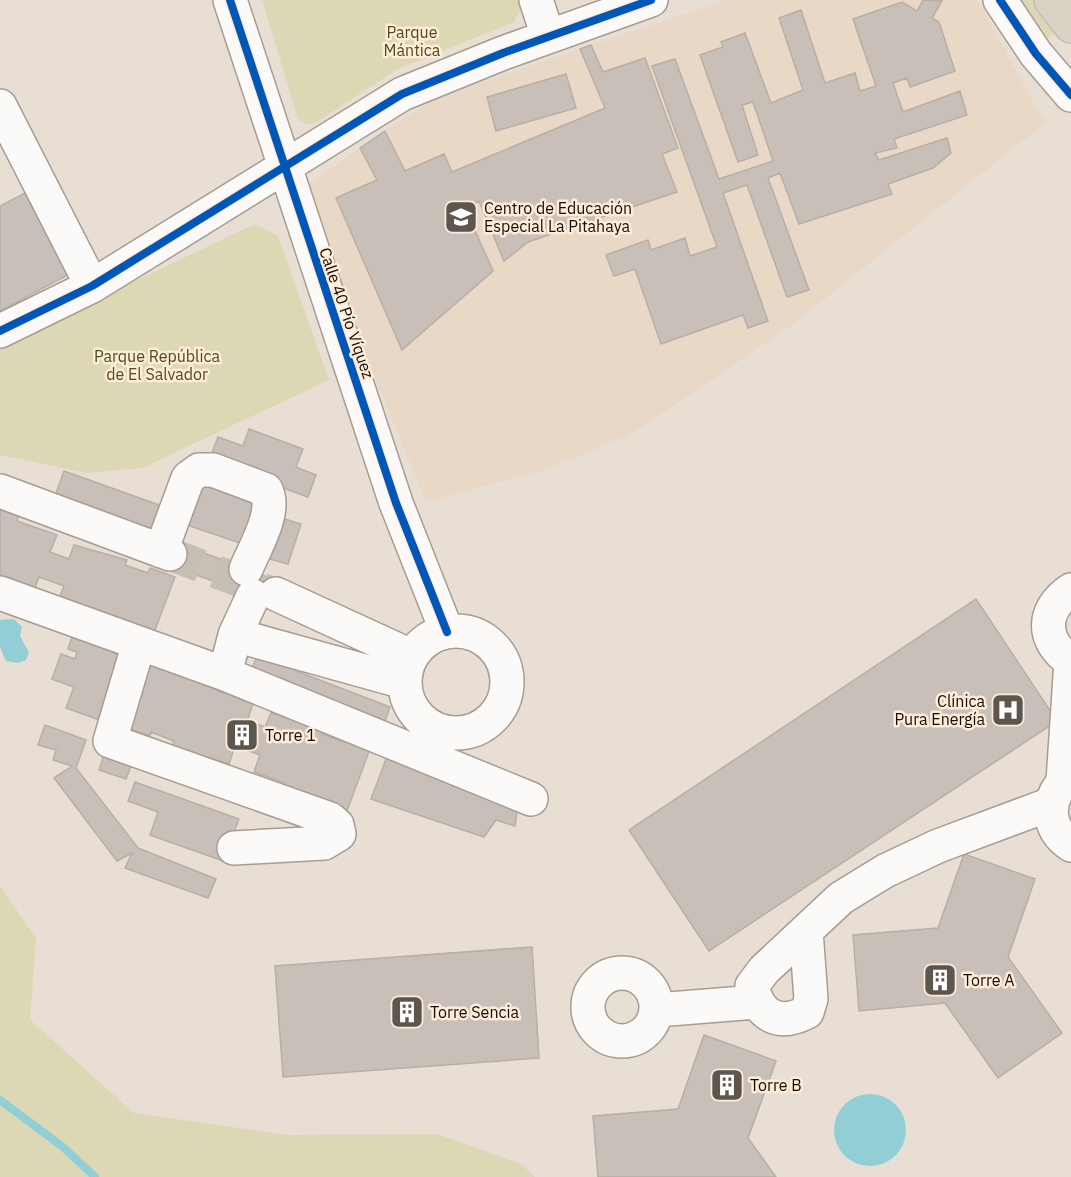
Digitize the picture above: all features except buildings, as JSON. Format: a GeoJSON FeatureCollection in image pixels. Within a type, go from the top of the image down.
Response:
{"type":"FeatureCollection","features":[{"type":"Feature","properties":{"kind":"highway"},"geometry":{"type":"LineString","coordinates":[[1051,0],[1071,27]]}},
{"type":"Feature","properties":{"kind":"street","name":"Calle 40 Pío Víquez"},"geometry":{"type":"LineString","coordinates":[[230,0],[284,170],[396,503],[447,632]]}},
{"type":"Feature","properties":{"kind":"street"},"geometry":{"type":"LineString","coordinates":[[536,0],[548,36]]}},
{"type":"Feature","properties":{"kind":"street"},"geometry":{"type":"LineString","coordinates":[[0,331],[92,286],[284,170],[402,94],[548,36],[651,0]]}},
{"type":"Feature","properties":{"kind":"street"},"geometry":{"type":"LineString","coordinates":[[1000,0],[1036,54],[1071,95]]}},
{"type":"Feature","properties":{"kind":"street"},"geometry":{"type":"LineString","coordinates":[[0,106],[92,286]]}},
{"type":"Feature","properties":{"kind":"street"},"geometry":{"type":"LineString","coordinates":[[0,491],[166,552],[188,478],[199,470],[213,470],[266,490],[269,497],[268,513],[258,586],[235,635],[225,674]]}},
{"type":"Feature","properties":{"kind":"street"},"geometry":{"type":"LineString","coordinates":[[258,586],[408,669]]}},
{"type":"Feature","properties":{"kind":"street"},"geometry":{"type":"LineString","coordinates":[[1071,590],[1053,607],[1048,631],[1060,653],[1071,661],[1062,788],[1055,829],[1071,845]]}},
{"type":"Feature","properties":{"kind":"street"},"geometry":{"type":"LineString","coordinates":[[0,593],[225,674],[531,799]]}},
{"type":"Feature","properties":{"kind":"street"},"geometry":{"type":"LineString","coordinates":[[464,631],[480,636],[493,646],[503,660],[507,676],[507,693],[495,715],[475,730],[459,734],[442,732],[427,725],[414,713],[407,698],[408,669],[427,640],[447,632],[464,631]]}},
{"type":"Feature","properties":{"kind":"street"},"geometry":{"type":"LineString","coordinates":[[235,635],[408,669]]}},
{"type":"Feature","properties":{"kind":"street"},"geometry":{"type":"LineString","coordinates":[[140,643],[110,741],[330,819],[337,825],[339,834],[324,843],[234,848]]}},
{"type":"Feature","properties":{"kind":"street"},"geometry":{"type":"LineString","coordinates":[[806,931],[811,999],[807,1012],[786,1019],[769,1016],[756,1002],[752,986],[764,970],[841,898],[885,871],[1062,788]]}},
{"type":"Feature","properties":{"kind":"street"},"geometry":{"type":"LineString","coordinates":[[657,1010],[756,1002]]}},
{"type":"Feature","properties":{"kind":"shaded area"},"geometry":{"type":"Polygon","coordinates":[[[726,0],[977,0],[1045,123],[791,326],[632,434],[544,470],[426,502],[369,363],[308,185],[367,142],[437,97],[726,0]]]}},
{"type":"Feature","properties":{"kind":"green space","name":"Parque Mántica"},"geometry":{"type":"Polygon","coordinates":[[[262,0],[523,0],[524,3],[514,22],[398,69],[315,123],[305,124],[298,119],[262,0]]]}},
{"type":"Feature","properties":{"kind":"green space"},"geometry":{"type":"Polygon","coordinates":[[[1018,0],[1034,0],[1058,32],[1046,38],[1018,0]]]}},
{"type":"Feature","properties":{"kind":"green space","name":"Parque República de El Salvador"},"geometry":{"type":"Polygon","coordinates":[[[255,224],[278,236],[329,380],[142,468],[86,473],[0,455],[0,345],[255,224]]]}},
{"type":"Feature","properties":{"kind":"green space"},"geometry":{"type":"Polygon","coordinates":[[[0,886],[36,938],[30,1020],[134,1113],[287,1135],[437,1134],[521,1164],[535,1177],[0,1177],[0,886]]]}},
{"type":"Feature","properties":{"kind":"water"},"geometry":{"type":"Polygon","coordinates":[[[14,619],[22,627],[20,636],[29,653],[26,660],[18,663],[6,661],[0,647],[0,620],[14,619]]]}},
{"type":"Feature","properties":{"kind":"water"},"geometry":{"type":"Polygon","coordinates":[[[870,1094],[884,1097],[896,1104],[903,1116],[906,1130],[903,1144],[896,1156],[884,1163],[870,1166],[856,1163],[844,1156],[837,1144],[834,1130],[837,1116],[844,1104],[856,1097],[870,1094]]]}},
{"type":"Feature","properties":{"kind":"waterway"},"geometry":{"type":"LineString","coordinates":[[0,1100],[63,1147],[95,1177]]}},
{"type":"Feature","properties":{"kind":"tunnel"},"geometry":{"type":"LineString","coordinates":[[170,554],[274,594]]}},
{"type":"Feature","properties":{"kind":"cycle path"},"geometry":{"type":"LineString","coordinates":[[230,0],[396,503],[447,632]]}},
{"type":"Feature","properties":{"kind":"cycle path"},"geometry":{"type":"LineString","coordinates":[[0,331],[92,286],[402,94],[503,53],[651,0]]}},
{"type":"Feature","properties":{"kind":"cycle path"},"geometry":{"type":"LineString","coordinates":[[1000,0],[1036,54],[1071,95]]}},
{"type":"Feature","properties":{"kind":"place","name":"Centro de Educación Especial La Pitahaya"},"geometry":{"type":"Point","coordinates":[461,217]}},
{"type":"Feature","properties":{"kind":"place","name":"Clínica Pura Energía"},"geometry":{"type":"Point","coordinates":[1008,710]}},
{"type":"Feature","properties":{"kind":"place","name":"Torre 1"},"geometry":{"type":"Point","coordinates":[242,735]}},
{"type":"Feature","properties":{"kind":"place","name":"Torre A"},"geometry":{"type":"Point","coordinates":[940,980]}},
{"type":"Feature","properties":{"kind":"place","name":"Torre Sencia"},"geometry":{"type":"Point","coordinates":[407,1012]}},
{"type":"Feature","properties":{"kind":"place","name":"Torre B"},"geometry":{"type":"Point","coordinates":[727,1085]}}]}
